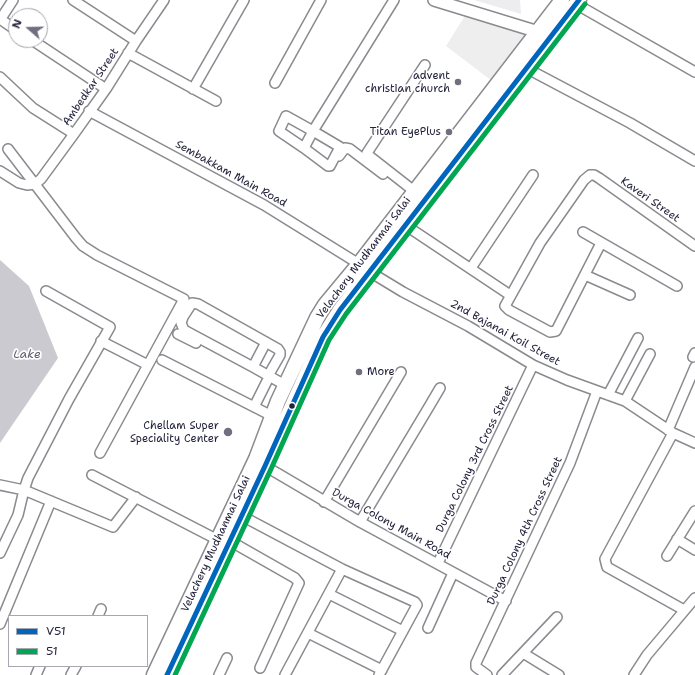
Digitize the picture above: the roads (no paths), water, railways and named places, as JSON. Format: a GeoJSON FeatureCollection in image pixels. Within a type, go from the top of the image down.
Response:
{"type":"FeatureCollection","features":[{"type":"Feature","properties":{"kind":"main road","name":"Velachery Mudhanmai Salai"},"geometry":{"type":"LineString","coordinates":[[154,675],[224,541],[242,516],[323,337],[340,310],[526,68],[562,0]]}},
{"type":"Feature","properties":{"kind":"main road","name":"Velachery Mudhanmai Salai"},"geometry":{"type":"LineString","coordinates":[[167,675],[224,541],[272,416],[317,318],[325,305],[359,264],[413,193],[544,33],[577,2]]}},
{"type":"Feature","properties":{"kind":"main road"},"geometry":{"type":"LineString","coordinates":[[359,264],[370,272]]}},
{"type":"Feature","properties":{"kind":"street"},"geometry":{"type":"LineString","coordinates":[[0,19],[12,0]]}},
{"type":"Feature","properties":{"kind":"street"},"geometry":{"type":"LineString","coordinates":[[73,0],[136,41]]}},
{"type":"Feature","properties":{"kind":"street","name":"Ambedkar Street"},"geometry":{"type":"LineString","coordinates":[[35,184],[42,179],[106,89],[128,53],[164,0]]}},
{"type":"Feature","properties":{"kind":"street"},"geometry":{"type":"LineString","coordinates":[[193,89],[244,0]]}},
{"type":"Feature","properties":{"kind":"street"},"geometry":{"type":"LineString","coordinates":[[276,83],[321,0]]}},
{"type":"Feature","properties":{"kind":"street"},"geometry":{"type":"LineString","coordinates":[[304,148],[394,0]]}},
{"type":"Feature","properties":{"kind":"street"},"geometry":{"type":"LineString","coordinates":[[434,0],[544,33]]}},
{"type":"Feature","properties":{"kind":"street"},"geometry":{"type":"LineString","coordinates":[[577,2],[695,72]]}},
{"type":"Feature","properties":{"kind":"street"},"geometry":{"type":"LineString","coordinates":[[44,48],[106,89]]}},
{"type":"Feature","properties":{"kind":"street"},"geometry":{"type":"LineString","coordinates":[[128,53],[216,101]]}},
{"type":"Feature","properties":{"kind":"street"},"geometry":{"type":"LineString","coordinates":[[413,193],[367,153],[425,65]]}},
{"type":"Feature","properties":{"kind":"street"},"geometry":{"type":"LineString","coordinates":[[526,68],[630,123],[695,161]]}},
{"type":"Feature","properties":{"kind":"street"},"geometry":{"type":"LineString","coordinates":[[0,77],[33,108],[74,134]]}},
{"type":"Feature","properties":{"kind":"street","name":"Sembakkam Main Road"},"geometry":{"type":"LineString","coordinates":[[89,111],[264,205],[359,264]]}},
{"type":"Feature","properties":{"kind":"street"},"geometry":{"type":"LineString","coordinates":[[286,116],[313,131],[340,147],[330,166],[279,131],[286,116]]}},
{"type":"Feature","properties":{"kind":"street"},"geometry":{"type":"LineString","coordinates":[[334,164],[343,150],[347,148],[413,193]]}},
{"type":"Feature","properties":{"kind":"street"},"geometry":{"type":"LineString","coordinates":[[8,150],[83,246],[97,255],[184,299],[100,453]]}},
{"type":"Feature","properties":{"kind":"street"},"geometry":{"type":"LineString","coordinates":[[0,171],[19,183],[28,185],[35,184]]}},
{"type":"Feature","properties":{"kind":"street"},"geometry":{"type":"LineString","coordinates":[[471,268],[534,175]]}},
{"type":"Feature","properties":{"kind":"street","name":"Kaveri Street"},"geometry":{"type":"LineString","coordinates":[[510,295],[540,243],[584,180],[590,175],[594,175],[599,178],[695,246]]}},
{"type":"Feature","properties":{"kind":"street"},"geometry":{"type":"LineString","coordinates":[[405,225],[510,295],[505,306],[509,310],[550,332],[556,331],[602,243]]}},
{"type":"Feature","properties":{"kind":"street"},"geometry":{"type":"LineString","coordinates":[[583,232],[677,286]]}},
{"type":"Feature","properties":{"kind":"street","name":"2nd Bajanai Koil Street"},"geometry":{"type":"LineString","coordinates":[[370,272],[533,364],[567,380],[625,401],[671,432],[695,443]]}},
{"type":"Feature","properties":{"kind":"street"},"geometry":{"type":"LineString","coordinates":[[585,275],[630,295]]}},
{"type":"Feature","properties":{"kind":"street"},"geometry":{"type":"LineString","coordinates":[[0,553],[18,515],[24,490],[69,399],[110,327],[46,291]]}},
{"type":"Feature","properties":{"kind":"street"},"geometry":{"type":"LineString","coordinates":[[254,407],[268,379],[277,360],[280,352],[278,349],[198,304],[192,304],[183,317],[181,323],[184,330],[253,367],[268,379]]}},
{"type":"Feature","properties":{"kind":"street"},"geometry":{"type":"LineString","coordinates":[[178,334],[284,388]]}},
{"type":"Feature","properties":{"kind":"street"},"geometry":{"type":"LineString","coordinates":[[608,395],[638,338]]}},
{"type":"Feature","properties":{"kind":"street"},"geometry":{"type":"LineString","coordinates":[[101,342],[148,365]]}},
{"type":"Feature","properties":{"kind":"street"},"geometry":{"type":"LineString","coordinates":[[253,367],[266,342]]}},
{"type":"Feature","properties":{"kind":"street"},"geometry":{"type":"LineString","coordinates":[[625,401],[650,354]]}},
{"type":"Feature","properties":{"kind":"street"},"geometry":{"type":"LineString","coordinates":[[162,360],[272,416]]}},
{"type":"Feature","properties":{"kind":"street"},"geometry":{"type":"LineString","coordinates":[[277,360],[294,368]]}},
{"type":"Feature","properties":{"kind":"street","name":"Durga Colony 3rd Cross Street"},"geometry":{"type":"LineString","coordinates":[[438,563],[533,364]]}},
{"type":"Feature","properties":{"kind":"street"},"geometry":{"type":"LineString","coordinates":[[684,610],[607,567],[605,559],[671,432],[695,367]]}},
{"type":"Feature","properties":{"kind":"street"},"geometry":{"type":"LineString","coordinates":[[324,502],[401,372]]}},
{"type":"Feature","properties":{"kind":"street"},"geometry":{"type":"LineString","coordinates":[[360,522],[440,388]]}},
{"type":"Feature","properties":{"kind":"street","name":"Durga Colony 4th Cross Street"},"geometry":{"type":"LineString","coordinates":[[487,675],[476,667],[476,663],[570,463],[597,391]]}},
{"type":"Feature","properties":{"kind":"street","name":"Durga Colony Main Road"},"geometry":{"type":"LineString","coordinates":[[265,466],[324,502],[506,601]]}},
{"type":"Feature","properties":{"kind":"street"},"geometry":{"type":"LineString","coordinates":[[92,475],[224,541],[295,578],[299,582],[260,668]]}},
{"type":"Feature","properties":{"kind":"street"},"geometry":{"type":"LineString","coordinates":[[0,485],[24,490],[113,527],[136,497]]}},
{"type":"Feature","properties":{"kind":"street"},"geometry":{"type":"LineString","coordinates":[[0,624],[51,501]]}},
{"type":"Feature","properties":{"kind":"street"},"geometry":{"type":"LineString","coordinates":[[667,556],[695,511]]}},
{"type":"Feature","properties":{"kind":"street"},"geometry":{"type":"LineString","coordinates":[[242,516],[342,569],[415,602],[417,605],[380,672],[308,633]]}},
{"type":"Feature","properties":{"kind":"street"},"geometry":{"type":"LineString","coordinates":[[677,539],[695,550]]}},
{"type":"Feature","properties":{"kind":"street"},"geometry":{"type":"LineString","coordinates":[[285,675],[342,569]]}},
{"type":"Feature","properties":{"kind":"street"},"geometry":{"type":"LineString","coordinates":[[428,628],[453,573]]}},
{"type":"Feature","properties":{"kind":"street"},"geometry":{"type":"LineString","coordinates":[[329,594],[403,631]]}},
{"type":"Feature","properties":{"kind":"street"},"geometry":{"type":"LineString","coordinates":[[634,675],[647,655],[695,598]]}},
{"type":"Feature","properties":{"kind":"street"},"geometry":{"type":"LineString","coordinates":[[502,675],[557,617]]}},
{"type":"Feature","properties":{"kind":"street"},"geometry":{"type":"LineString","coordinates":[[523,653],[559,675]]}},
{"type":"Feature","properties":{"kind":"street"},"geometry":{"type":"LineString","coordinates":[[219,675],[227,658]]}},
{"type":"Feature","properties":{"kind":"water","name":"Lake"},"geometry":{"type":"Polygon","coordinates":[[[0,260],[29,286],[58,358],[0,443],[0,260]]]}},
{"type":"Feature","properties":{"kind":"place","name":"advent christian church"},"geometry":{"type":"Point","coordinates":[458,82]}},
{"type":"Feature","properties":{"kind":"place","name":"Titan EyePlus"},"geometry":{"type":"Point","coordinates":[449,132]}},
{"type":"Feature","properties":{"kind":"place","name":"More"},"geometry":{"type":"Point","coordinates":[359,372]}},
{"type":"Feature","properties":{"kind":"place","name":"Chellam Super Speciality Center"},"geometry":{"type":"Point","coordinates":[228,432]}}]}
